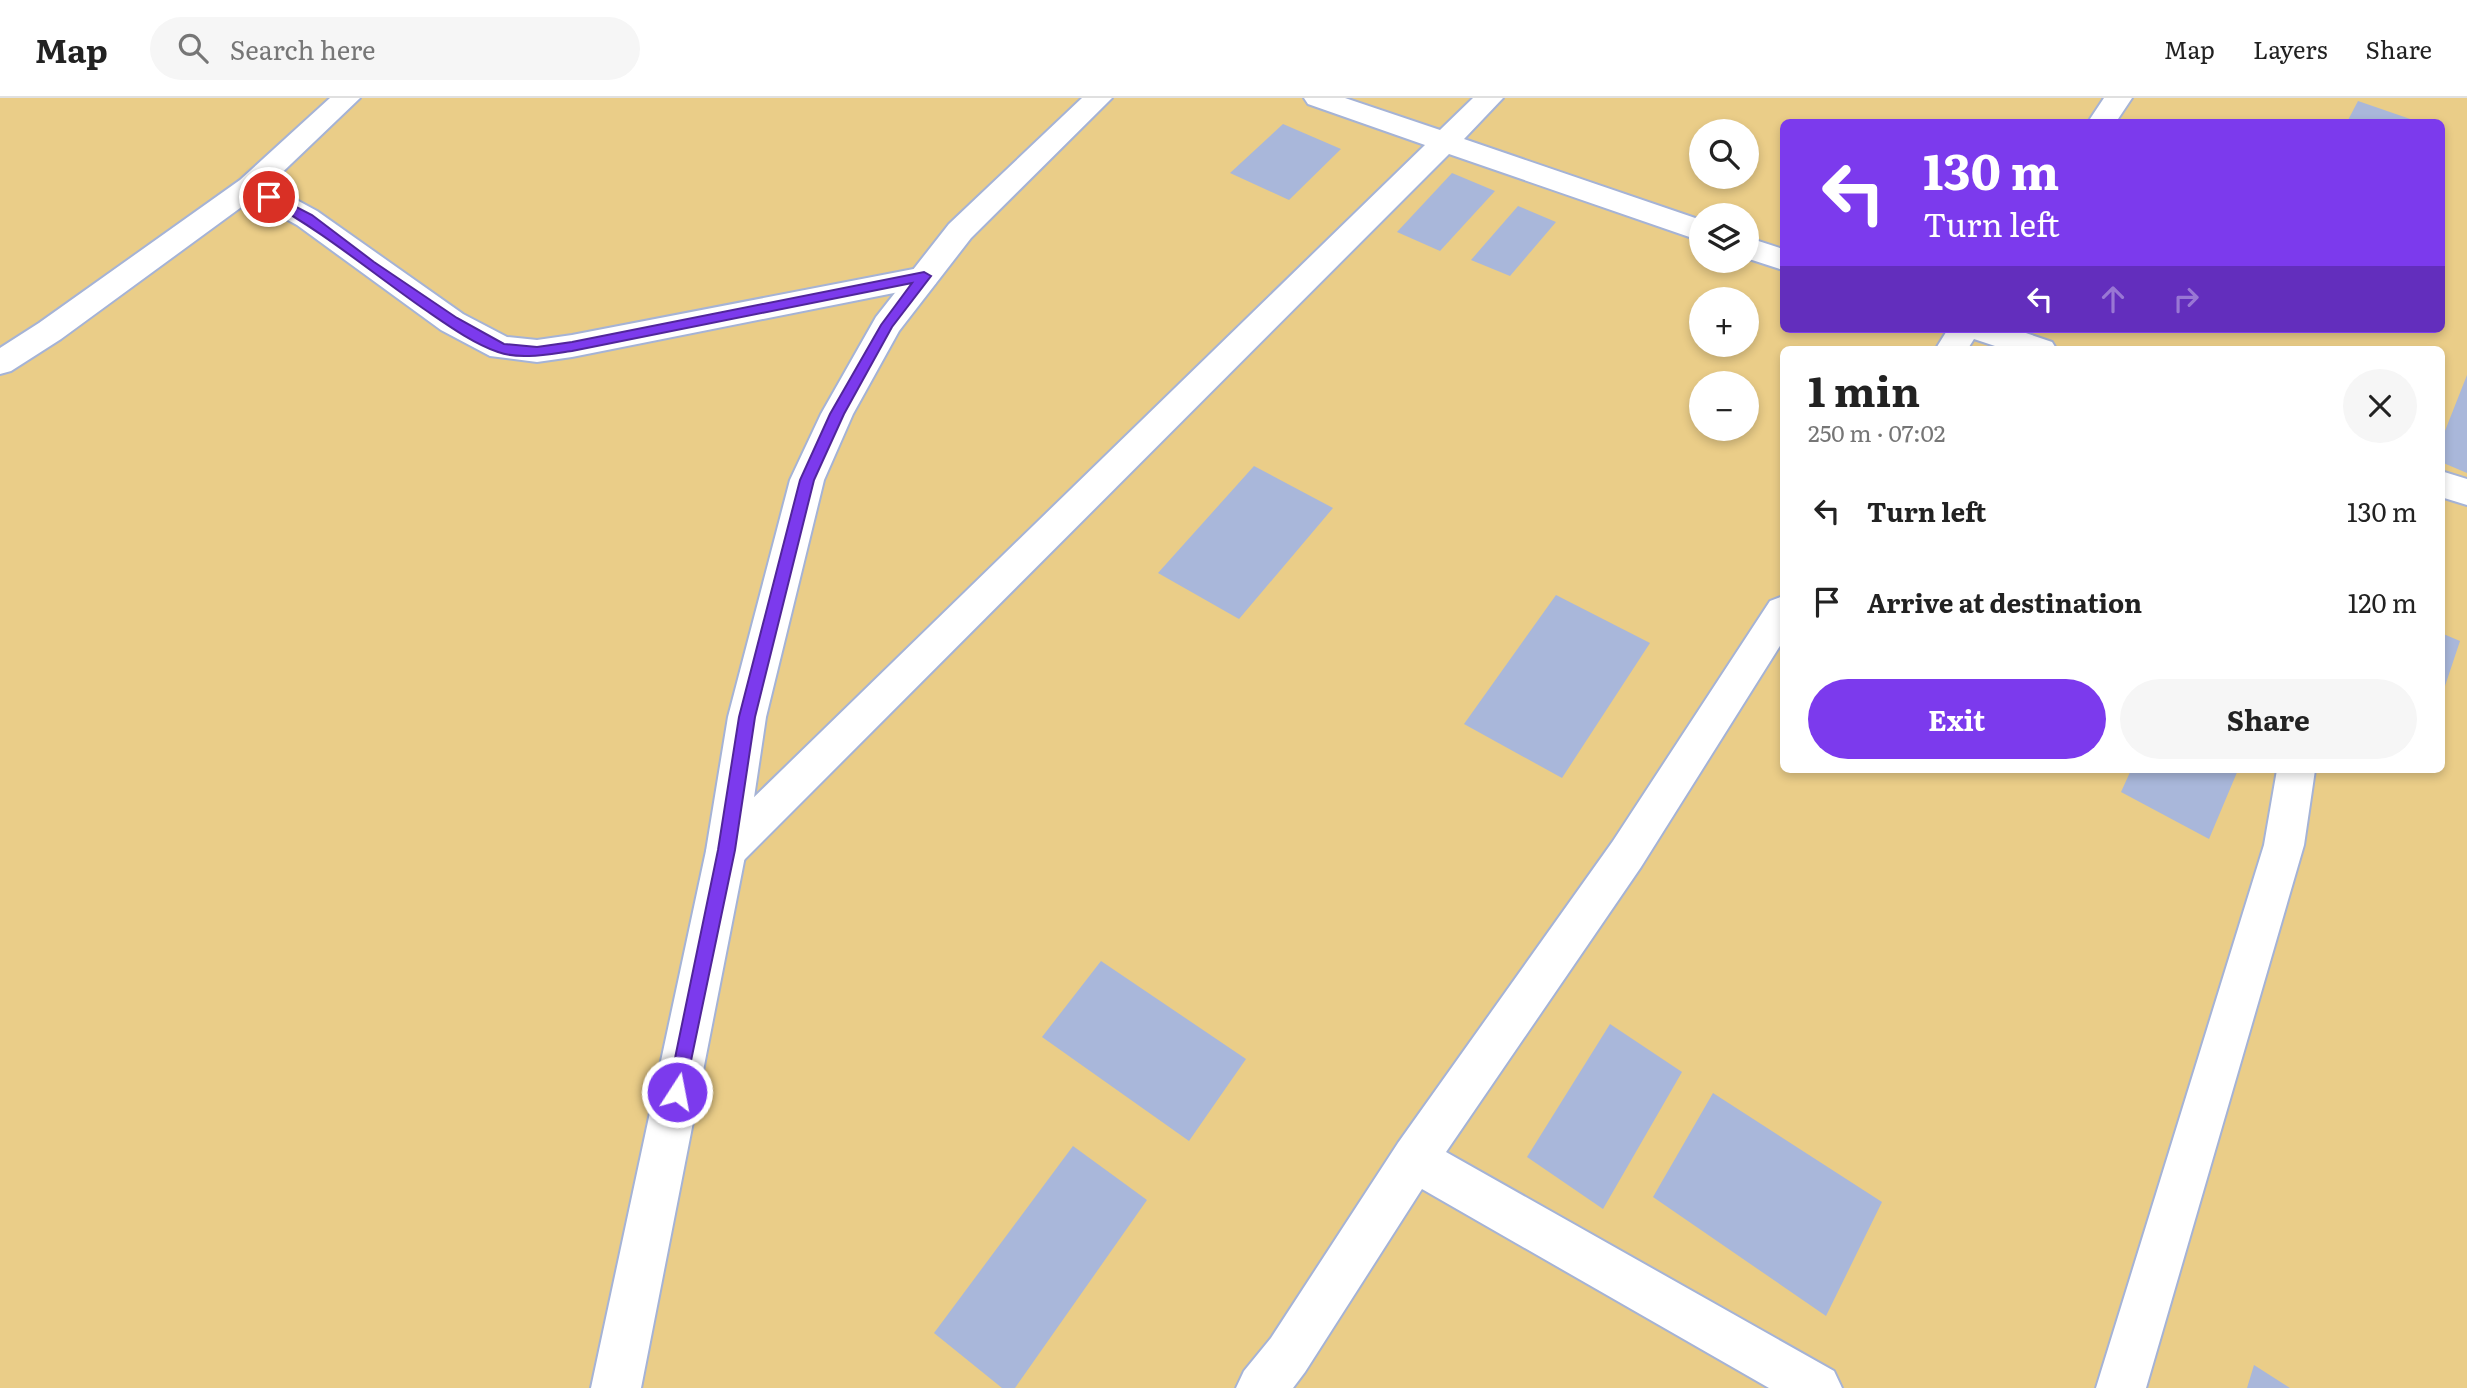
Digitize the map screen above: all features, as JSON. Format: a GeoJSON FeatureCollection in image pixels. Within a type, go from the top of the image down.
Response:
{"type":"FeatureCollection","features":[{"type":"Feature","properties":{"kind":"street"},"geometry":{"type":"LineString","coordinates":[[0,363],[50,331],[250,187],[346,98]]}},
{"type":"Feature","properties":{"kind":"street"},"geometry":{"type":"LineString","coordinates":[[617,1388],[726,850],[747,717],[807,480],[837,414],[887,325],[924,276],[960,231],[1098,98]]}},
{"type":"Feature","properties":{"kind":"street"},"geometry":{"type":"LineString","coordinates":[[1318,98],[1689,227]]}},
{"type":"Feature","properties":{"kind":"street"},"geometry":{"type":"LineString","coordinates":[[726,850],[1489,98]]}},
{"type":"Feature","properties":{"kind":"street"},"geometry":{"type":"LineString","coordinates":[[2104,119],[2118,98]]}},
{"type":"Feature","properties":{"kind":"street"},"geometry":{"type":"LineString","coordinates":[[250,187],[307,218],[452,322],[501,348],[537,351],[572,346],[924,276]]}},
{"type":"Feature","properties":{"kind":"street"},"geometry":{"type":"LineString","coordinates":[[1759,252],[1780,259]]}},
{"type":"Feature","properties":{"kind":"street"},"geometry":{"type":"LineString","coordinates":[[1992,333],[2029,346]]}},
{"type":"Feature","properties":{"kind":"street"},"geometry":{"type":"LineString","coordinates":[[2445,485],[2467,492]]}},
{"type":"Feature","properties":{"kind":"street"},"geometry":{"type":"LineString","coordinates":[[1261,1388],[1288,1355],[1414,1159],[1627,853],[1780,616]]}},
{"type":"Feature","properties":{"kind":"street"},"geometry":{"type":"LineString","coordinates":[[2121,1388],[2284,845],[2296,773]]}},
{"type":"Feature","properties":{"kind":"street"},"geometry":{"type":"LineString","coordinates":[[1414,1159],[1817,1388]]}},
{"type":"Feature","properties":{"kind":"shaded area"},"geometry":{"type":"Polygon","coordinates":[[[0,98],[2467,98],[2467,1388],[0,1388],[0,98]]]}},
{"type":"Feature","properties":{"kind":"building"},"geometry":{"type":"Polygon","coordinates":[[[2358,101],[2410,119],[2349,119],[2358,101]]]}},
{"type":"Feature","properties":{"kind":"building"},"geometry":{"type":"Polygon","coordinates":[[[1283,124],[1341,149],[1289,200],[1230,173],[1283,124]]]}},
{"type":"Feature","properties":{"kind":"building"},"geometry":{"type":"Polygon","coordinates":[[[1452,173],[1495,191],[1440,251],[1397,232],[1452,173]]]}},
{"type":"Feature","properties":{"kind":"building"},"geometry":{"type":"Polygon","coordinates":[[[1518,206],[1556,222],[1510,276],[1471,260],[1518,206]]]}},
{"type":"Feature","properties":{"kind":"building"},"geometry":{"type":"Polygon","coordinates":[[[2467,375],[2467,473],[2445,464],[2445,431],[2467,375]]]}},
{"type":"Feature","properties":{"kind":"building"},"geometry":{"type":"Polygon","coordinates":[[[1254,466],[1333,508],[1239,619],[1158,573],[1254,466]]]}},
{"type":"Feature","properties":{"kind":"building"},"geometry":{"type":"Polygon","coordinates":[[[1556,595],[1650,643],[1562,778],[1464,724],[1556,595]]]}},
{"type":"Feature","properties":{"kind":"building"},"geometry":{"type":"Polygon","coordinates":[[[2445,635],[2460,641],[2445,686],[2445,635]]]}},
{"type":"Feature","properties":{"kind":"building"},"geometry":{"type":"Polygon","coordinates":[[[2130,773],[2237,773],[2209,839],[2121,792],[2130,773]]]}},
{"type":"Feature","properties":{"kind":"building"},"geometry":{"type":"Polygon","coordinates":[[[1101,961],[1246,1059],[1189,1141],[1042,1037],[1101,961]]]}},
{"type":"Feature","properties":{"kind":"building"},"geometry":{"type":"Polygon","coordinates":[[[1610,1024],[1682,1072],[1603,1209],[1527,1157],[1610,1024]]]}},
{"type":"Feature","properties":{"kind":"building"},"geometry":{"type":"Polygon","coordinates":[[[1713,1093],[1882,1202],[1826,1316],[1653,1197],[1713,1093]]]}},
{"type":"Feature","properties":{"kind":"building"},"geometry":{"type":"Polygon","coordinates":[[[1073,1146],[1147,1200],[1015,1388],[1002,1388],[934,1333],[1073,1146]]]}},
{"type":"Feature","properties":{"kind":"building"},"geometry":{"type":"Polygon","coordinates":[[[2254,1365],[2290,1388],[2247,1388],[2254,1365]]]}},
{"type":"Feature","properties":{"kind":"route"},"geometry":{"type":"LineString","coordinates":[[269,197],[307,218],[452,322],[501,348],[537,351],[572,346],[924,276],[887,325],[837,414],[807,480],[747,717],[726,850],[677,1092]]}}]}
